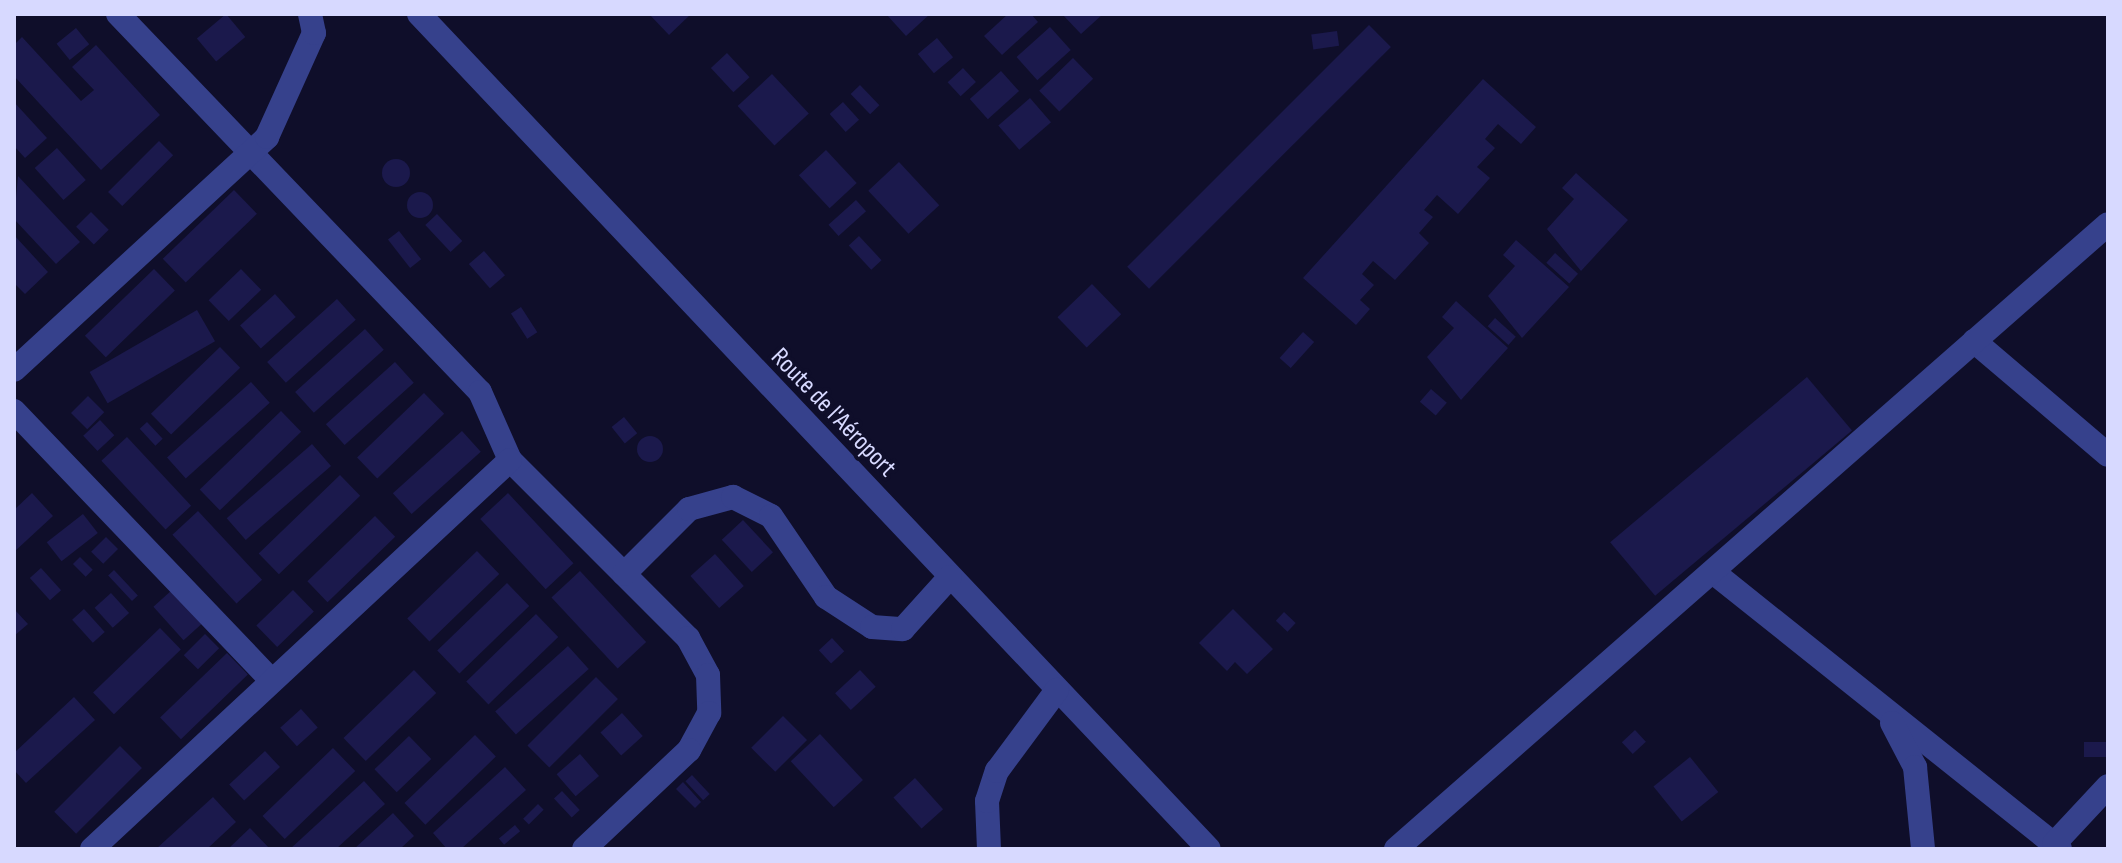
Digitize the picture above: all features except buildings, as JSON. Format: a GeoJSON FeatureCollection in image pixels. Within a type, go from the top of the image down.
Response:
{"type":"FeatureCollection","features":[{"type":"Feature","properties":{"kind":"street"},"geometry":{"type":"LineString","coordinates":[[118,14],[480,392],[510,460],[688,638],[708,675],[709,713],[689,750],[584,849]]}},
{"type":"Feature","properties":{"kind":"street"},"geometry":{"type":"LineString","coordinates":[[14,370],[267,137],[314,33],[310,14]]}},
{"type":"Feature","properties":{"kind":"street","name":"Route de l'Aéroport"},"geometry":{"type":"LineString","coordinates":[[419,14],[1209,849]]}},
{"type":"Feature","properties":{"kind":"street"},"geometry":{"type":"LineString","coordinates":[[1396,849],[2108,224]]}},
{"type":"Feature","properties":{"kind":"street"},"geometry":{"type":"LineString","coordinates":[[1974,341],[2108,455]]}},
{"type":"Feature","properties":{"kind":"street"},"geometry":{"type":"LineString","coordinates":[[14,411],[272,681]]}},
{"type":"Feature","properties":{"kind":"street"},"geometry":{"type":"LineString","coordinates":[[92,849],[510,460]]}},
{"type":"Feature","properties":{"kind":"street"},"geometry":{"type":"LineString","coordinates":[[624,574],[689,509],[733,497],[771,516],[826,597],[872,627],[903,629],[950,577]]}},
{"type":"Feature","properties":{"kind":"street"},"geometry":{"type":"LineString","coordinates":[[1713,572],[1889,717],[2057,847],[2108,786]]}},
{"type":"Feature","properties":{"kind":"street"},"geometry":{"type":"LineString","coordinates":[[989,849],[987,801],[997,771],[1057,690]]}},
{"type":"Feature","properties":{"kind":"street"},"geometry":{"type":"LineString","coordinates":[[1889,717],[1915,767],[1923,849]]}}]}
